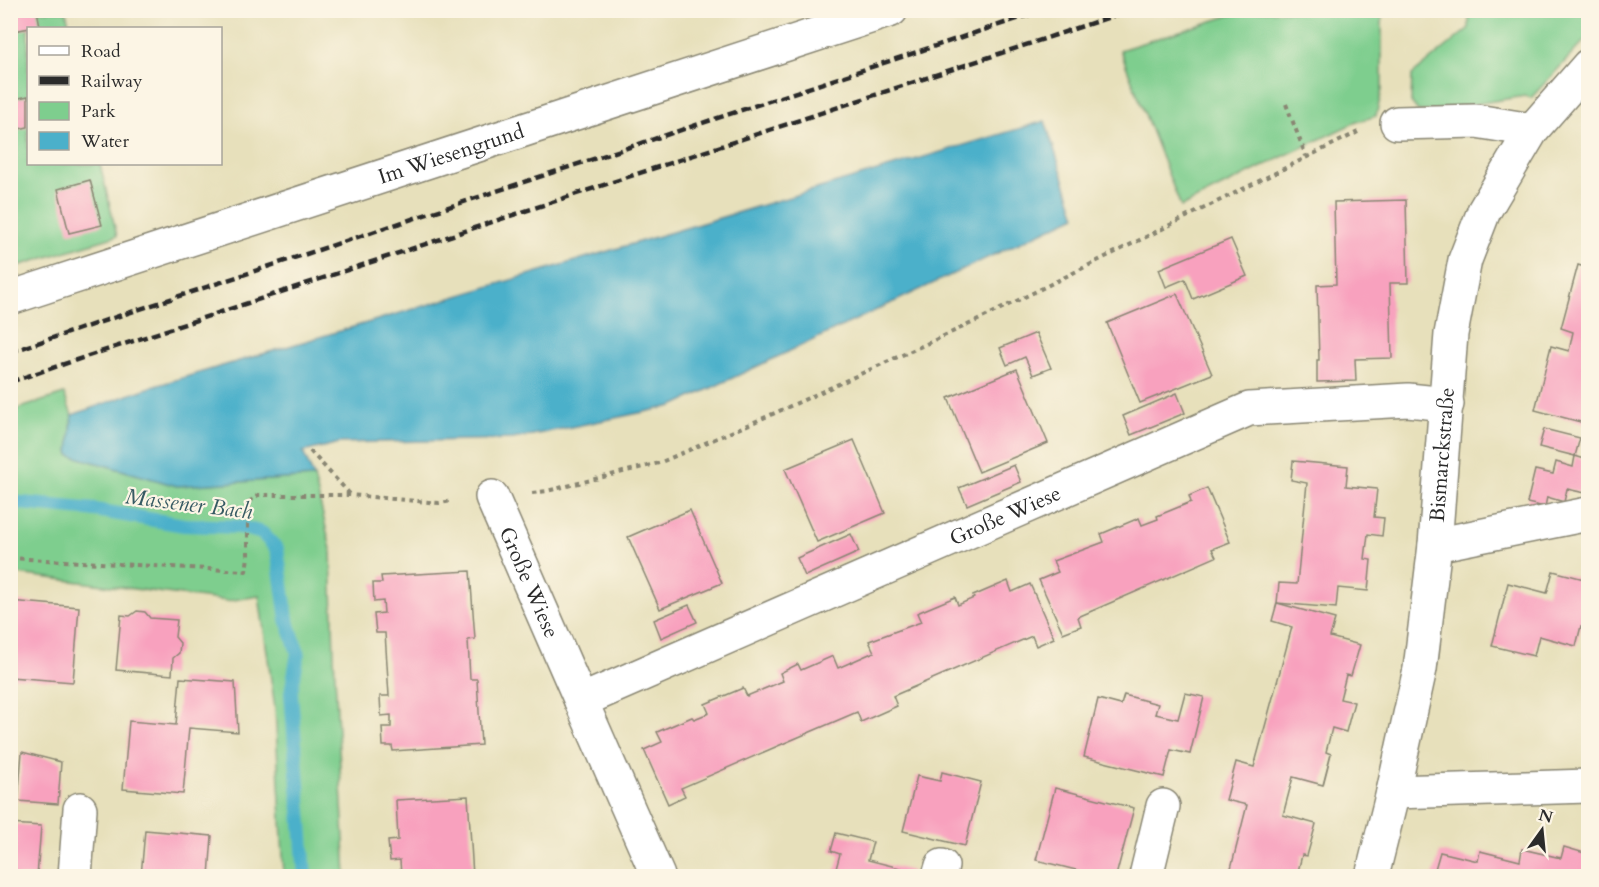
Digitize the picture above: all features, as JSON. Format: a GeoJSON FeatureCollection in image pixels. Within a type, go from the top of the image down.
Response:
{"type":"FeatureCollection","features":[{"type":"Feature","properties":{"kind":"street","name":"Im Wiesengrund"},"geometry":{"type":"LineString","coordinates":[[10,298],[891,10]]}},
{"type":"Feature","properties":{"kind":"street","name":"Bismarckstraße"},"geometry":{"type":"LineString","coordinates":[[1372,876],[1420,669],[1435,545],[1452,334],[1465,260],[1484,211],[1532,130],[1588,66]]}},
{"type":"Feature","properties":{"kind":"street"},"geometry":{"type":"LineString","coordinates":[[1397,123],[1476,121],[1532,130]]}},
{"type":"Feature","properties":{"kind":"street","name":"Große Wiese"},"geometry":{"type":"LineString","coordinates":[[581,701],[1249,410],[1408,400],[1447,404]]}},
{"type":"Feature","properties":{"kind":"street","name":"Große Wiese"},"geometry":{"type":"LineString","coordinates":[[492,496],[658,876]]}},
{"type":"Feature","properties":{"kind":"street"},"geometry":{"type":"LineString","coordinates":[[1435,545],[1588,514]]}},
{"type":"Feature","properties":{"kind":"street"},"geometry":{"type":"LineString","coordinates":[[1393,792],[1588,786]]}},
{"type":"Feature","properties":{"kind":"street"},"geometry":{"type":"LineString","coordinates":[[1146,876],[1163,806]]}},
{"type":"Feature","properties":{"kind":"street"},"geometry":{"type":"LineString","coordinates":[[75,876],[81,809]]}},
{"type":"Feature","properties":{"kind":"path"},"geometry":{"type":"LineString","coordinates":[[1286,104],[1306,156]]}},
{"type":"Feature","properties":{"kind":"path"},"geometry":{"type":"LineString","coordinates":[[10,558],[246,571],[248,503],[258,495],[351,495],[439,503],[547,491],[659,463],[972,323],[1362,130],[1397,123]]}},
{"type":"Feature","properties":{"kind":"path"},"geometry":{"type":"LineString","coordinates":[[309,451],[351,495]]}},
{"type":"Feature","properties":{"kind":"green space"},"geometry":{"type":"Polygon","coordinates":[[[11,11],[66,11],[70,27],[27,27],[27,165],[100,165],[117,236],[11,268],[11,11]]]}},
{"type":"Feature","properties":{"kind":"green space"},"geometry":{"type":"Polygon","coordinates":[[[1244,11],[1382,11],[1382,90],[1376,116],[1354,123],[1181,207],[1120,50],[1244,11]]]}},
{"type":"Feature","properties":{"kind":"green space"},"geometry":{"type":"Polygon","coordinates":[[[1469,11],[1588,11],[1588,37],[1531,98],[1525,96],[1431,111],[1418,111],[1411,102],[1412,75],[1469,28],[1469,11]]]}},
{"type":"Feature","properties":{"kind":"green space"},"geometry":{"type":"Polygon","coordinates":[[[64,394],[72,415],[69,455],[177,486],[314,477],[331,549],[334,657],[346,876],[284,876],[275,708],[259,596],[227,601],[11,573],[11,411],[64,394]]]}},
{"type":"Feature","properties":{"kind":"water"},"geometry":{"type":"Polygon","coordinates":[[[1045,121],[1076,216],[673,406],[513,439],[339,443],[303,452],[314,477],[177,486],[69,455],[72,415],[145,389],[1045,121]]]}},
{"type":"Feature","properties":{"kind":"building"},"geometry":{"type":"Polygon","coordinates":[[[10,10],[37,10],[40,26],[14,31],[10,10]]]}},
{"type":"Feature","properties":{"kind":"building"},"geometry":{"type":"Polygon","coordinates":[[[27,96],[27,127],[10,131],[10,100],[27,96]]]}},
{"type":"Feature","properties":{"kind":"building"},"geometry":{"type":"Polygon","coordinates":[[[90,180],[102,225],[69,233],[58,189],[90,180]]]}},
{"type":"Feature","properties":{"kind":"building"},"geometry":{"type":"Polygon","coordinates":[[[1406,200],[1408,283],[1390,283],[1392,358],[1355,359],[1356,381],[1317,382],[1317,360],[1319,360],[1317,285],[1336,284],[1334,202],[1406,200]]]}},
{"type":"Feature","properties":{"kind":"building"},"geometry":{"type":"Polygon","coordinates":[[[1231,239],[1247,276],[1193,299],[1185,279],[1166,287],[1159,269],[1231,239]]]}},
{"type":"Feature","properties":{"kind":"building"},"geometry":{"type":"Polygon","coordinates":[[[1578,265],[1588,268],[1588,424],[1535,410],[1551,346],[1569,351],[1573,332],[1561,328],[1578,265]]]}},
{"type":"Feature","properties":{"kind":"building"},"geometry":{"type":"Polygon","coordinates":[[[1177,294],[1212,374],[1140,403],[1107,323],[1177,294]]]}},
{"type":"Feature","properties":{"kind":"building"},"geometry":{"type":"Polygon","coordinates":[[[1036,333],[1051,368],[1033,375],[1025,357],[1007,365],[1000,348],[1036,333]]]}},
{"type":"Feature","properties":{"kind":"building"},"geometry":{"type":"Polygon","coordinates":[[[1017,369],[1048,443],[979,472],[948,398],[1017,369]]]}},
{"type":"Feature","properties":{"kind":"building"},"geometry":{"type":"Polygon","coordinates":[[[1177,393],[1185,413],[1131,435],[1123,416],[1177,393]]]}},
{"type":"Feature","properties":{"kind":"building"},"geometry":{"type":"Polygon","coordinates":[[[1544,429],[1580,438],[1575,456],[1539,447],[1544,429]]]}},
{"type":"Feature","properties":{"kind":"building"},"geometry":{"type":"Polygon","coordinates":[[[854,440],[885,513],[817,542],[785,469],[854,440]]]}},
{"type":"Feature","properties":{"kind":"building"},"geometry":{"type":"Polygon","coordinates":[[[1575,456],[1588,460],[1588,483],[1585,493],[1567,489],[1564,502],[1547,497],[1545,507],[1527,503],[1535,470],[1553,474],[1556,462],[1573,467],[1575,456]]]}},
{"type":"Feature","properties":{"kind":"building"},"geometry":{"type":"Polygon","coordinates":[[[1293,461],[1348,466],[1346,486],[1377,489],[1374,517],[1384,518],[1382,536],[1368,534],[1365,559],[1371,560],[1368,591],[1338,588],[1336,608],[1277,603],[1279,583],[1297,584],[1307,483],[1291,480],[1293,461]]]}},
{"type":"Feature","properties":{"kind":"building"},"geometry":{"type":"Polygon","coordinates":[[[1014,465],[1021,482],[967,505],[959,488],[1014,465]]]}},
{"type":"Feature","properties":{"kind":"building"},"geometry":{"type":"Polygon","coordinates":[[[1207,488],[1230,542],[1212,549],[1216,557],[1078,617],[1081,626],[1063,633],[1039,580],[1058,572],[1053,561],[1104,542],[1101,534],[1139,518],[1142,525],[1158,519],[1157,516],[1191,502],[1189,496],[1207,488]]]}},
{"type":"Feature","properties":{"kind":"building"},"geometry":{"type":"Polygon","coordinates":[[[690,510],[722,583],[660,609],[628,537],[690,510]]]}},
{"type":"Feature","properties":{"kind":"building"},"geometry":{"type":"Polygon","coordinates":[[[851,534],[859,552],[805,576],[797,558],[851,534]]]}},
{"type":"Feature","properties":{"kind":"building"},"geometry":{"type":"Polygon","coordinates":[[[470,571],[475,639],[468,640],[470,679],[477,679],[481,745],[393,751],[392,746],[383,746],[382,727],[391,727],[391,715],[381,716],[380,696],[389,696],[385,633],[376,633],[374,614],[384,613],[383,601],[374,602],[373,583],[382,583],[381,576],[470,571]]]}},
{"type":"Feature","properties":{"kind":"building"},"geometry":{"type":"Polygon","coordinates":[[[1553,571],[1588,580],[1588,628],[1581,626],[1576,646],[1539,636],[1534,656],[1492,646],[1508,583],[1547,593],[1553,571]]]}},
{"type":"Feature","properties":{"kind":"building"},"geometry":{"type":"Polygon","coordinates":[[[1008,581],[1012,592],[1030,584],[1054,638],[1036,646],[1032,636],[893,696],[897,706],[861,722],[857,712],[681,788],[685,796],[668,804],[644,750],[662,742],[657,732],[692,717],[694,719],[709,713],[705,704],[743,688],[747,696],[783,681],[780,673],[798,664],[801,670],[833,656],[838,668],[874,652],[869,641],[921,622],[917,613],[955,597],[958,605],[1008,581]]]}},
{"type":"Feature","properties":{"kind":"building"},"geometry":{"type":"Polygon","coordinates":[[[10,601],[79,607],[73,682],[10,677],[10,601]]]}},
{"type":"Feature","properties":{"kind":"building"},"geometry":{"type":"Polygon","coordinates":[[[1277,603],[1335,619],[1330,637],[1360,645],[1351,676],[1346,675],[1340,699],[1354,702],[1346,732],[1332,728],[1326,752],[1331,754],[1323,785],[1293,777],[1283,815],[1316,824],[1307,856],[1302,855],[1297,876],[1229,876],[1247,805],[1226,800],[1236,762],[1254,767],[1292,627],[1272,621],[1277,603]]]}},
{"type":"Feature","properties":{"kind":"building"},"geometry":{"type":"Polygon","coordinates":[[[689,605],[697,622],[661,638],[654,620],[689,605]]]}},
{"type":"Feature","properties":{"kind":"building"},"geometry":{"type":"Polygon","coordinates":[[[137,611],[145,612],[150,618],[177,620],[175,637],[180,643],[179,653],[173,658],[172,675],[116,670],[121,615],[130,616],[137,611]]]}},
{"type":"Feature","properties":{"kind":"building"},"geometry":{"type":"Polygon","coordinates":[[[180,678],[235,682],[238,732],[189,728],[183,794],[123,789],[129,721],[176,725],[180,678]]]}},
{"type":"Feature","properties":{"kind":"building"},"geometry":{"type":"Polygon","coordinates":[[[1185,693],[1204,697],[1190,754],[1171,750],[1164,777],[1084,757],[1098,699],[1121,705],[1124,695],[1158,704],[1155,714],[1178,719],[1185,693]]]}},
{"type":"Feature","properties":{"kind":"building"},"geometry":{"type":"Polygon","coordinates":[[[22,752],[61,762],[58,804],[18,801],[22,752]]]}},
{"type":"Feature","properties":{"kind":"building"},"geometry":{"type":"Polygon","coordinates":[[[942,772],[981,782],[965,846],[903,831],[917,776],[940,781],[942,772]]]}},
{"type":"Feature","properties":{"kind":"building"},"geometry":{"type":"Polygon","coordinates":[[[1055,788],[1134,808],[1116,876],[1100,876],[1036,860],[1055,788]]]}},
{"type":"Feature","properties":{"kind":"building"},"geometry":{"type":"Polygon","coordinates":[[[468,796],[473,876],[401,876],[400,860],[390,861],[388,841],[398,840],[396,800],[468,796]]]}},
{"type":"Feature","properties":{"kind":"building"},"geometry":{"type":"Polygon","coordinates":[[[10,824],[41,826],[37,876],[10,876],[10,824]]]}},
{"type":"Feature","properties":{"kind":"building"},"geometry":{"type":"Polygon","coordinates":[[[145,830],[212,836],[209,876],[141,876],[145,830]]]}},
{"type":"Feature","properties":{"kind":"building"},"geometry":{"type":"Polygon","coordinates":[[[836,833],[873,842],[868,860],[912,871],[911,876],[834,876],[840,854],[831,851],[836,833]]]}},
{"type":"Feature","properties":{"kind":"building"},"geometry":{"type":"Polygon","coordinates":[[[1564,847],[1588,854],[1588,876],[1433,876],[1440,852],[1478,861],[1480,851],[1520,861],[1522,849],[1561,858],[1564,847]]]}},
{"type":"Feature","properties":{"kind":"waterway","name":"Massener Bach"},"geometry":{"type":"LineString","coordinates":[[10,502],[95,510],[184,525],[241,527],[262,533],[277,549],[287,619],[298,653],[291,693],[305,876]]}},
{"type":"Feature","properties":{"kind":"railway"},"geometry":{"type":"LineString","coordinates":[[10,352],[1044,10]]}},
{"type":"Feature","properties":{"kind":"railway"},"geometry":{"type":"LineString","coordinates":[[10,382],[1131,10]]}}]}
